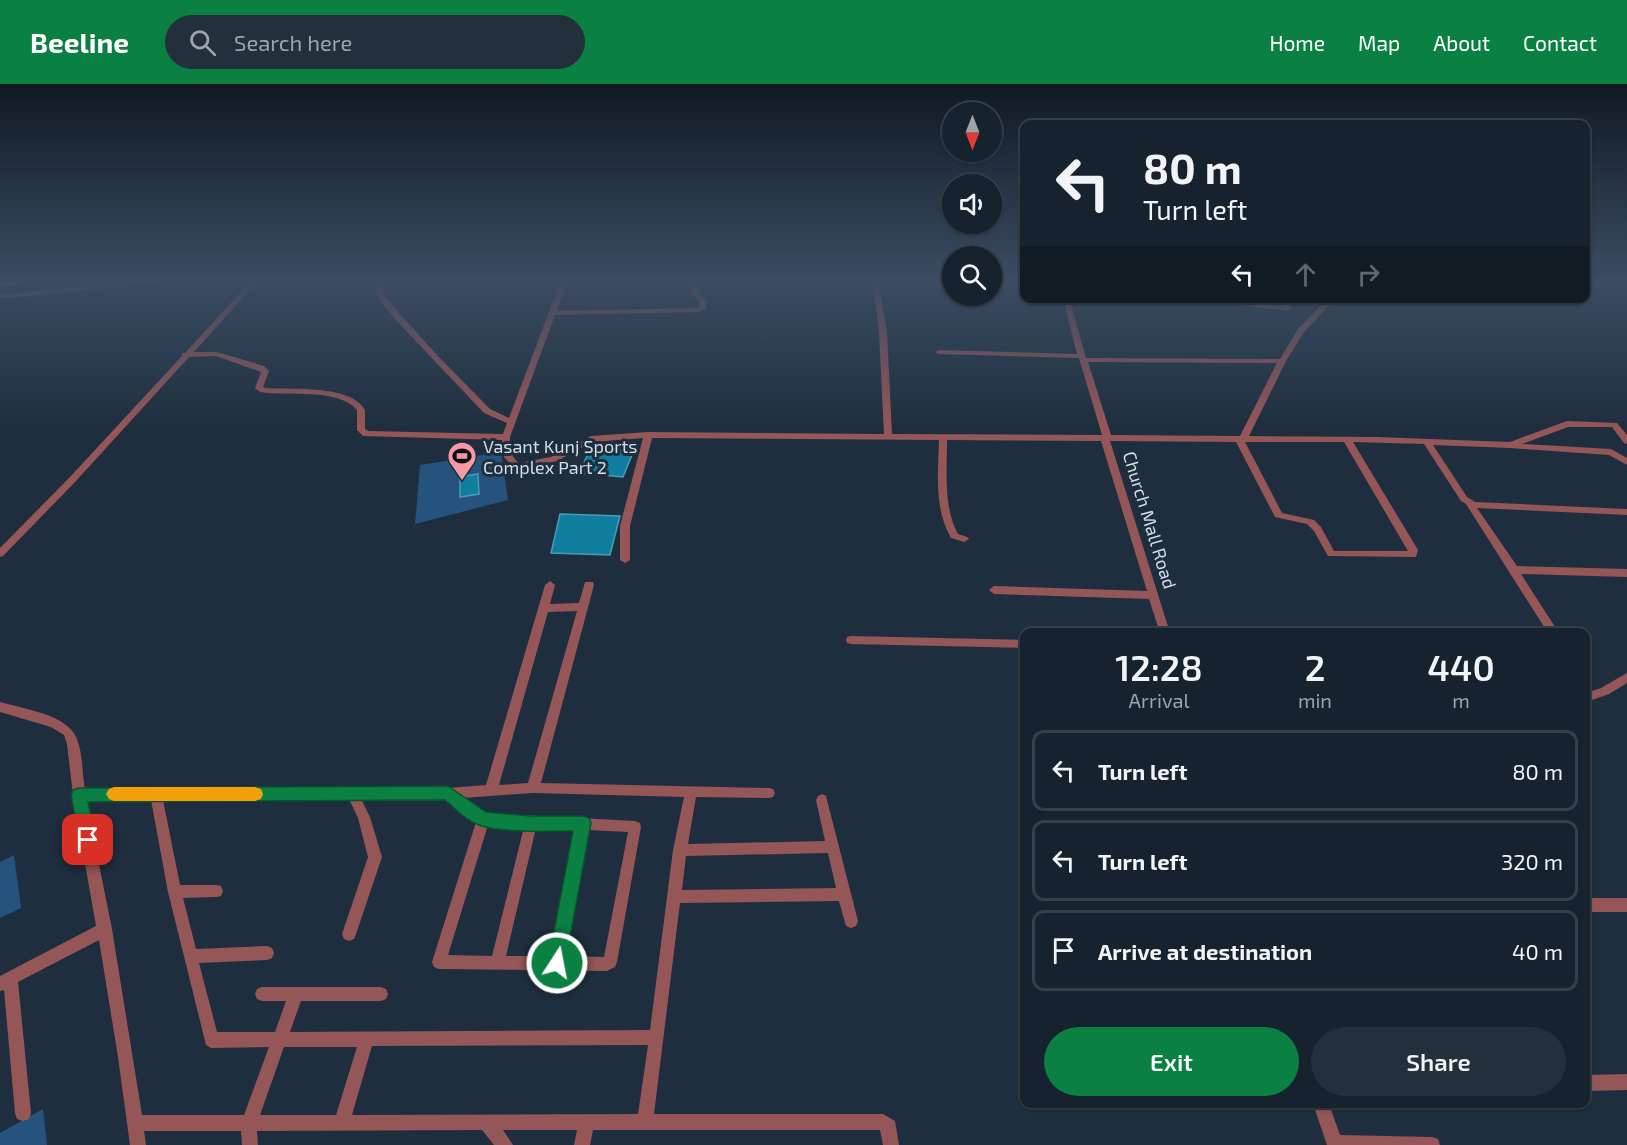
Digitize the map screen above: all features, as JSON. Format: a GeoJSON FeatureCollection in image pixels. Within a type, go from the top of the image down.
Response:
{"type":"FeatureCollection","features":[{"type":"Feature","properties":{"kind":"street"},"geometry":{"type":"LineString","coordinates":[[0,554],[73,479],[209,330]]}},
{"type":"Feature","properties":{"kind":"street"},"geometry":{"type":"LineString","coordinates":[[409,330],[488,411],[512,422]]}},
{"type":"Feature","properties":{"kind":"street"},"geometry":{"type":"LineString","coordinates":[[547,330],[507,436],[507,454],[512,462],[523,466],[554,459],[591,438],[648,435],[1106,438],[1074,330]]}},
{"type":"Feature","properties":{"kind":"street"},"geometry":{"type":"LineString","coordinates":[[883,330],[888,436]]}},
{"type":"Feature","properties":{"kind":"street"},"geometry":{"type":"LineString","coordinates":[[1302,330],[1282,361],[1242,439],[1278,515],[1283,518],[1305,519],[1311,522],[1331,554],[1413,555],[1413,550],[1348,441]]}},
{"type":"Feature","properties":{"kind":"street"},"geometry":{"type":"LineString","coordinates":[[939,352],[1082,358],[1282,361]]}},
{"type":"Feature","properties":{"kind":"street"},"geometry":{"type":"LineString","coordinates":[[185,355],[217,354],[261,368],[265,371],[259,388],[263,390],[328,395],[348,399],[360,408],[363,417],[362,430],[366,434],[507,436]]}},
{"type":"Feature","properties":{"kind":"street"},"geometry":{"type":"LineString","coordinates":[[1507,445],[1519,444],[1567,424],[1614,425],[1627,441]]}},
{"type":"Feature","properties":{"kind":"street"},"geometry":{"type":"LineString","coordinates":[[625,560],[625,526],[648,435]]}},
{"type":"Feature","properties":{"kind":"street"},"geometry":{"type":"LineString","coordinates":[[943,438],[943,494],[949,527],[954,536],[964,539]]}},
{"type":"Feature","properties":{"kind":"street","name":"Church Mall Road"},"geometry":{"type":"LineString","coordinates":[[1163,628],[1106,438],[1507,445]]}},
{"type":"Feature","properties":{"kind":"street"},"geometry":{"type":"LineString","coordinates":[[1427,442],[1464,499],[1473,505],[1627,512]]}},
{"type":"Feature","properties":{"kind":"street"},"geometry":{"type":"LineString","coordinates":[[1507,445],[1526,449],[1611,452],[1627,462]]}},
{"type":"Feature","properties":{"kind":"street"},"geometry":{"type":"LineString","coordinates":[[1470,506],[1551,628]]}},
{"type":"Feature","properties":{"kind":"street"},"geometry":{"type":"LineString","coordinates":[[1515,571],[1520,569],[1627,573]]}},
{"type":"Feature","properties":{"kind":"street"},"geometry":{"type":"LineString","coordinates":[[491,790],[550,585]]}},
{"type":"Feature","properties":{"kind":"street"},"geometry":{"type":"LineString","coordinates":[[533,788],[589,585]]}},
{"type":"Feature","properties":{"kind":"street"},"geometry":{"type":"LineString","coordinates":[[994,590],[1152,595]]}},
{"type":"Feature","properties":{"kind":"street"},"geometry":{"type":"LineString","coordinates":[[544,608],[583,607]]}},
{"type":"Feature","properties":{"kind":"street"},"geometry":{"type":"LineString","coordinates":[[851,640],[1020,644]]}},
{"type":"Feature","properties":{"kind":"street"},"geometry":{"type":"LineString","coordinates":[[1590,697],[1605,692],[1627,677]]}},
{"type":"Feature","properties":{"kind":"street"},"geometry":{"type":"LineString","coordinates":[[0,707],[51,723],[69,734],[105,929],[138,1145]]}},
{"type":"Feature","properties":{"kind":"street"},"geometry":{"type":"LineString","coordinates":[[79,795],[353,795],[533,788],[769,793]]}},
{"type":"Feature","properties":{"kind":"street"},"geometry":{"type":"LineString","coordinates":[[645,1123],[680,850],[691,791]]}},
{"type":"Feature","properties":{"kind":"street"},"geometry":{"type":"LineString","coordinates":[[448,793],[470,812],[483,819],[634,826],[636,829],[612,960],[606,964],[443,963],[439,960],[483,819]]}},
{"type":"Feature","properties":{"kind":"street"},"geometry":{"type":"LineString","coordinates":[[156,794],[175,892],[212,1040],[656,1037]]}},
{"type":"Feature","properties":{"kind":"street"},"geometry":{"type":"LineString","coordinates":[[349,934],[375,857],[364,817],[353,795]]}},
{"type":"Feature","properties":{"kind":"street"},"geometry":{"type":"LineString","coordinates":[[822,800],[851,921]]}},
{"type":"Feature","properties":{"kind":"street"},"geometry":{"type":"LineString","coordinates":[[497,962],[531,823]]}},
{"type":"Feature","properties":{"kind":"street"},"geometry":{"type":"LineString","coordinates":[[557,963],[583,823]]}},
{"type":"Feature","properties":{"kind":"street"},"geometry":{"type":"LineString","coordinates":[[680,850],[834,847]]}},
{"type":"Feature","properties":{"kind":"street"},"geometry":{"type":"LineString","coordinates":[[175,892],[216,891]]}},
{"type":"Feature","properties":{"kind":"street"},"geometry":{"type":"LineString","coordinates":[[674,897],[845,894]]}},
{"type":"Feature","properties":{"kind":"street"},"geometry":{"type":"LineString","coordinates":[[1590,902],[1627,905]]}},
{"type":"Feature","properties":{"kind":"street"},"geometry":{"type":"LineString","coordinates":[[23,1113],[5,981],[105,929]]}},
{"type":"Feature","properties":{"kind":"street"},"geometry":{"type":"LineString","coordinates":[[190,956],[267,953]]}},
{"type":"Feature","properties":{"kind":"street"},"geometry":{"type":"LineString","coordinates":[[262,994],[381,994]]}},
{"type":"Feature","properties":{"kind":"street"},"geometry":{"type":"LineString","coordinates":[[250,1145],[249,1124],[296,994]]}},
{"type":"Feature","properties":{"kind":"street"},"geometry":{"type":"LineString","coordinates":[[342,1123],[366,1040]]}},
{"type":"Feature","properties":{"kind":"street"},"geometry":{"type":"LineString","coordinates":[[1590,1083],[1627,1082]]}},
{"type":"Feature","properties":{"kind":"street"},"geometry":{"type":"LineString","coordinates":[[1322,1108],[1335,1144],[1432,1145]]}},
{"type":"Feature","properties":{"kind":"street"},"geometry":{"type":"LineString","coordinates":[[136,1123],[883,1122],[889,1127],[891,1145]]}},
{"type":"Feature","properties":{"kind":"street"},"geometry":{"type":"LineString","coordinates":[[486,1123],[505,1145]]}},
{"type":"Feature","properties":{"kind":"street"},"geometry":{"type":"LineString","coordinates":[[582,1145],[586,1124]]}},
{"type":"Feature","properties":{"kind":"shaded area"},"geometry":{"type":"Polygon","coordinates":[[[606,449],[634,450],[623,477],[579,473],[588,454],[606,449]]]}},
{"type":"Feature","properties":{"kind":"shaded area","name":"Vasant Kunj Sports Complex Part 2"},"geometry":{"type":"Polygon","coordinates":[[[501,452],[508,500],[415,524],[420,465],[501,452]]]}},
{"type":"Feature","properties":{"kind":"shaded area"},"geometry":{"type":"Polygon","coordinates":[[[478,474],[479,494],[460,497],[460,477],[478,474]]]}},
{"type":"Feature","properties":{"kind":"shaded area"},"geometry":{"type":"Polygon","coordinates":[[[560,514],[620,516],[610,555],[551,553],[560,514]]]}},
{"type":"Feature","properties":{"kind":"shaded area"},"geometry":{"type":"Polygon","coordinates":[[[14,855],[21,908],[0,918],[0,862],[14,855]]]}},
{"type":"Feature","properties":{"kind":"shaded area"},"geometry":{"type":"Polygon","coordinates":[[[43,1109],[47,1145],[0,1145],[0,1133],[43,1109]]]}},
{"type":"Feature","properties":{"kind":"slow traffic"},"geometry":{"type":"LineString","coordinates":[[114,794],[255,794]]}},
{"type":"Feature","properties":{"kind":"place","name":"Vasant Kunj Sports Complex Part 2"},"geometry":{"type":"Point","coordinates":[462,482]}},
{"type":"Feature","properties":{"kind":"route"},"geometry":{"type":"LineString","coordinates":[[88,840],[79,795],[448,793],[470,812],[483,819],[531,823],[583,823],[557,963]]}}]}
